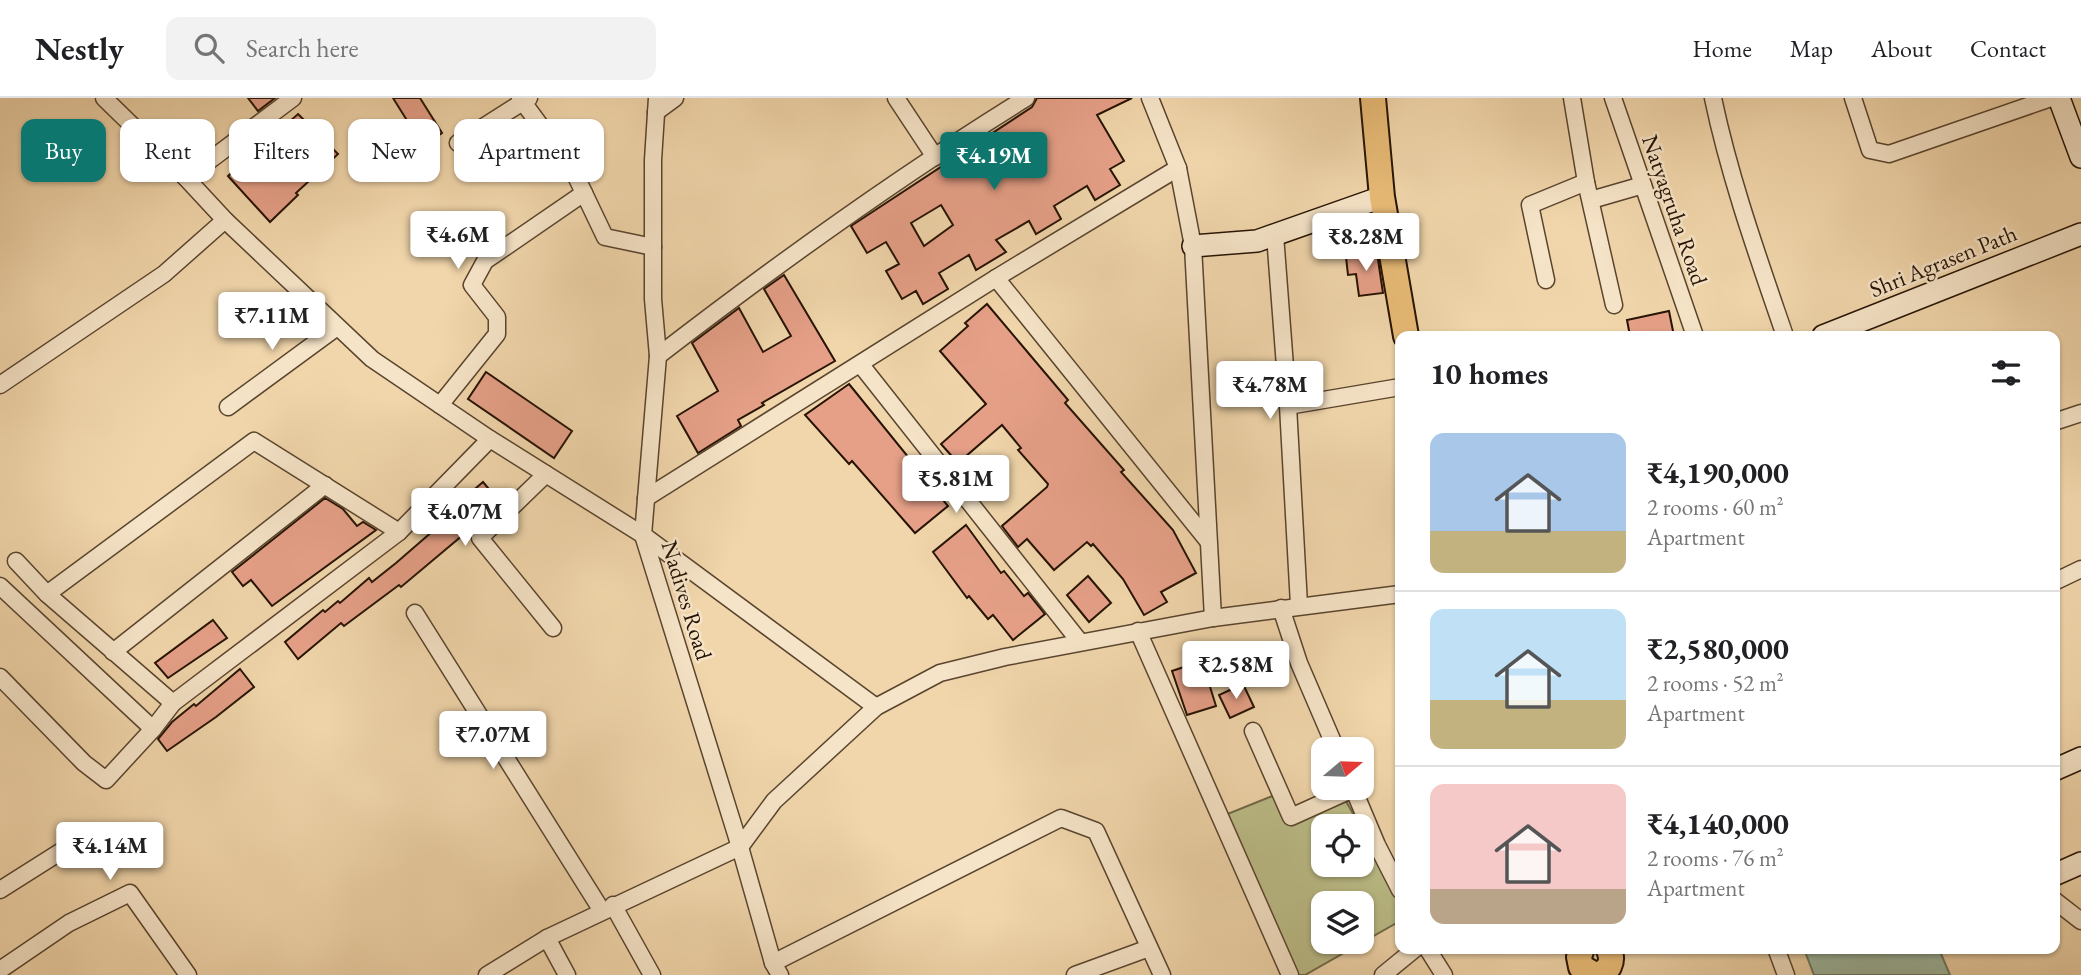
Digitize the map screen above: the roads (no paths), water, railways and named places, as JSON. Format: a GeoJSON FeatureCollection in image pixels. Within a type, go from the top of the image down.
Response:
{"type":"FeatureCollection","features":[{"type":"Feature","properties":{"kind":"main road"},"geometry":{"type":"LineString","coordinates":[[1373,98],[1382,197],[1405,331]]}},
{"type":"Feature","properties":{"kind":"main road"},"geometry":{"type":"LineString","coordinates":[[1576,962],[1590,974],[1600,974],[1608,959]]}},
{"type":"Feature","properties":{"kind":"street"},"geometry":{"type":"LineString","coordinates":[[109,103],[128,98]]}},
{"type":"Feature","properties":{"kind":"street"},"geometry":{"type":"LineString","coordinates":[[215,156],[293,98]]}},
{"type":"Feature","properties":{"kind":"street"},"geometry":{"type":"LineString","coordinates":[[656,105],[675,98]]}},
{"type":"Feature","properties":{"kind":"street"},"geometry":{"type":"LineString","coordinates":[[896,98],[935,157]]}},
{"type":"Feature","properties":{"kind":"street"},"geometry":{"type":"LineString","coordinates":[[658,356],[765,274],[1026,98]]}},
{"type":"Feature","properties":{"kind":"street"},"geometry":{"type":"LineString","coordinates":[[1150,98],[1178,168],[1193,246],[1213,618]]}},
{"type":"Feature","properties":{"kind":"street"},"geometry":{"type":"LineString","coordinates":[[1572,98],[1586,182],[1614,305]]}},
{"type":"Feature","properties":{"kind":"street","name":"Natyagruha Road"},"geometry":{"type":"LineString","coordinates":[[1613,98],[1693,331]]}},
{"type":"Feature","properties":{"kind":"street"},"geometry":{"type":"LineString","coordinates":[[1713,98],[1739,201],[1783,331]]}},
{"type":"Feature","properties":{"kind":"street"},"geometry":{"type":"LineString","coordinates":[[1853,98],[1870,150],[1889,154],[2051,98]]}},
{"type":"Feature","properties":{"kind":"street"},"geometry":{"type":"LineString","coordinates":[[2059,98],[2081,157]]}},
{"type":"Feature","properties":{"kind":"street"},"geometry":{"type":"LineString","coordinates":[[494,119],[524,99],[573,170],[605,237],[653,247]]}},
{"type":"Feature","properties":{"kind":"street"},"geometry":{"type":"LineString","coordinates":[[109,103],[125,119]]}},
{"type":"Feature","properties":{"kind":"street","name":"Nadives Road"},"geometry":{"type":"LineString","coordinates":[[656,105],[653,160],[653,299],[658,356],[643,535],[777,969]]}},
{"type":"Feature","properties":{"kind":"street"},"geometry":{"type":"LineString","coordinates":[[646,498],[996,278],[1178,168]]}},
{"type":"Feature","properties":{"kind":"street"},"geometry":{"type":"LineString","coordinates":[[190,182],[225,220],[372,359],[490,439],[643,535],[876,707]]}},
{"type":"Feature","properties":{"kind":"street"},"geometry":{"type":"LineString","coordinates":[[1546,280],[1530,205],[1586,182]]}},
{"type":"Feature","properties":{"kind":"street"},"geometry":{"type":"LineString","coordinates":[[1591,200],[1643,185]]}},
{"type":"Feature","properties":{"kind":"street"},"geometry":{"type":"LineString","coordinates":[[440,405],[497,334],[497,317],[472,285],[485,261],[584,193]]}},
{"type":"Feature","properties":{"kind":"street"},"geometry":{"type":"LineString","coordinates":[[1193,246],[1257,241],[1382,197]]}},
{"type":"Feature","properties":{"kind":"street"},"geometry":{"type":"LineString","coordinates":[[0,385],[164,274],[225,220]]}},
{"type":"Feature","properties":{"kind":"street","name":"Shri Agrasen Path"},"geometry":{"type":"LineString","coordinates":[[1836,331],[2081,234]]}},
{"type":"Feature","properties":{"kind":"street"},"geometry":{"type":"LineString","coordinates":[[1275,235],[1299,606]]}},
{"type":"Feature","properties":{"kind":"street"},"geometry":{"type":"LineString","coordinates":[[996,278],[1208,541]]}},
{"type":"Feature","properties":{"kind":"street"},"geometry":{"type":"LineString","coordinates":[[228,407],[337,327]]}},
{"type":"Feature","properties":{"kind":"street"},"geometry":{"type":"LineString","coordinates":[[861,365],[1080,642]]}},
{"type":"Feature","properties":{"kind":"street"},"geometry":{"type":"LineString","coordinates":[[1288,405],[1395,388]]}},
{"type":"Feature","properties":{"kind":"street"},"geometry":{"type":"LineString","coordinates":[[2060,420],[2081,413]]}},
{"type":"Feature","properties":{"kind":"street"},"geometry":{"type":"LineString","coordinates":[[0,677],[84,763],[106,780],[173,703],[399,532],[490,439]]}},
{"type":"Feature","properties":{"kind":"street"},"geometry":{"type":"LineString","coordinates":[[47,594],[254,441],[399,532]]}},
{"type":"Feature","properties":{"kind":"street"},"geometry":{"type":"LineString","coordinates":[[546,474],[480,538],[553,628]]}},
{"type":"Feature","properties":{"kind":"street"},"geometry":{"type":"LineString","coordinates":[[113,652],[325,485]]}},
{"type":"Feature","properties":{"kind":"street"},"geometry":{"type":"LineString","coordinates":[[16,561],[47,594],[173,703]]}},
{"type":"Feature","properties":{"kind":"street"},"geometry":{"type":"LineString","coordinates":[[2060,579],[2081,569]]}},
{"type":"Feature","properties":{"kind":"street"},"geometry":{"type":"LineString","coordinates":[[0,586],[153,729]]}},
{"type":"Feature","properties":{"kind":"street"},"geometry":{"type":"LineString","coordinates":[[487,975],[547,938],[740,847],[774,802],[876,707],[940,673],[1080,642],[1213,618],[1395,595]]}},
{"type":"Feature","properties":{"kind":"street"},"geometry":{"type":"LineString","coordinates":[[1281,608],[1299,663],[1331,737]]}},
{"type":"Feature","properties":{"kind":"street"},"geometry":{"type":"LineString","coordinates":[[415,612],[652,975]]}},
{"type":"Feature","properties":{"kind":"street"},"geometry":{"type":"LineString","coordinates":[[1138,631],[1290,975]]}},
{"type":"Feature","properties":{"kind":"street"},"geometry":{"type":"LineString","coordinates":[[1253,731],[1291,817],[1327,800]]}},
{"type":"Feature","properties":{"kind":"street"},"geometry":{"type":"LineString","coordinates":[[2060,767],[2081,758]]}},
{"type":"Feature","properties":{"kind":"street"},"geometry":{"type":"LineString","coordinates":[[1358,800],[1395,880]]}},
{"type":"Feature","properties":{"kind":"street"},"geometry":{"type":"LineString","coordinates":[[777,969],[1061,818],[1096,831],[1162,975]]}},
{"type":"Feature","properties":{"kind":"street"},"geometry":{"type":"LineString","coordinates":[[0,890],[79,840]]}},
{"type":"Feature","properties":{"kind":"street"},"geometry":{"type":"LineString","coordinates":[[2060,872],[2081,863]]}},
{"type":"Feature","properties":{"kind":"street"},"geometry":{"type":"LineString","coordinates":[[0,970],[69,923],[130,893],[188,975]]}},
{"type":"Feature","properties":{"kind":"street"},"geometry":{"type":"LineString","coordinates":[[2060,905],[2081,921]]}},
{"type":"Feature","properties":{"kind":"street"},"geometry":{"type":"LineString","coordinates":[[547,938],[567,975]]}},
{"type":"Feature","properties":{"kind":"street"},"geometry":{"type":"LineString","coordinates":[[1075,975],[1149,948]]}},
{"type":"Feature","properties":{"kind":"street"},"geometry":{"type":"LineString","coordinates":[[1383,975],[1409,954]]}},
{"type":"Feature","properties":{"kind":"street"},"geometry":{"type":"LineString","coordinates":[[1431,954],[1444,975]]}},
{"type":"Feature","properties":{"kind":"street"},"geometry":{"type":"LineString","coordinates":[[1778,954],[1786,975]]}}]}
